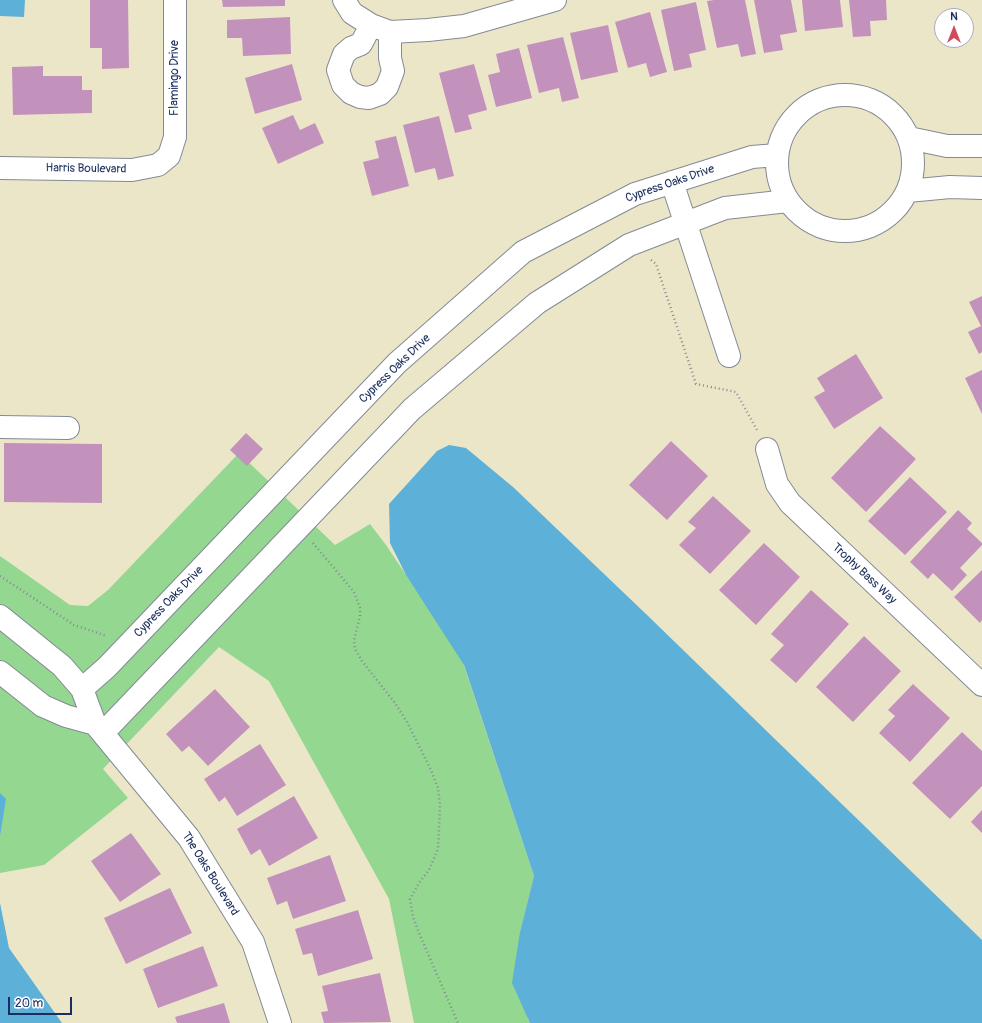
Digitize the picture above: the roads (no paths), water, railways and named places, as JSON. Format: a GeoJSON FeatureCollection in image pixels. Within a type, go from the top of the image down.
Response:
{"type":"FeatureCollection","features":[{"type":"Feature","properties":{"kind":"street","name":"Flamingo Drive"},"geometry":{"type":"LineString","coordinates":[[169,156],[175,137],[176,0]]}},
{"type":"Feature","properties":{"kind":"street"},"geometry":{"type":"LineString","coordinates":[[344,0],[352,13],[381,29],[428,30],[464,26],[555,0]]}},
{"type":"Feature","properties":{"kind":"street"},"geometry":{"type":"LineString","coordinates":[[837,96],[859,96],[880,104],[898,119],[909,138],[914,156],[913,174],[908,191],[897,209],[881,222],[861,230],[840,232],[820,227],[802,216],[788,201],[778,179],[777,155],[783,133],[796,115],[815,102],[837,96]]}},
{"type":"Feature","properties":{"kind":"street"},"geometry":{"type":"LineString","coordinates":[[909,138],[948,146],[982,146]]}},
{"type":"Feature","properties":{"kind":"street","name":"Cypress Oaks Drive"},"geometry":{"type":"LineString","coordinates":[[82,689],[107,667],[397,364],[523,252],[635,194],[752,157],[777,155]]}},
{"type":"Feature","properties":{"kind":"street","name":"Harris Boulevard"},"geometry":{"type":"LineString","coordinates":[[0,168],[132,170],[158,165],[169,156]]}},
{"type":"Feature","properties":{"kind":"street"},"geometry":{"type":"LineString","coordinates":[[672,182],[729,356]]}},
{"type":"Feature","properties":{"kind":"street"},"geometry":{"type":"LineString","coordinates":[[908,191],[950,187],[982,188]]}},
{"type":"Feature","properties":{"kind":"street"},"geometry":{"type":"LineString","coordinates":[[0,672],[44,706],[99,728],[300,527],[412,409],[537,303],[629,245],[725,208],[788,201]]}},
{"type":"Feature","properties":{"kind":"street"},"geometry":{"type":"LineString","coordinates":[[0,427],[68,428]]}},
{"type":"Feature","properties":{"kind":"street","name":"Trophy Bass Way"},"geometry":{"type":"LineString","coordinates":[[767,449],[777,484],[790,503],[982,685]]}},
{"type":"Feature","properties":{"kind":"street","name":"The Oaks Boulevard"},"geometry":{"type":"LineString","coordinates":[[0,616],[62,666],[82,689],[99,728],[189,838],[253,942],[280,1023]]}},
{"type":"Feature","properties":{"kind":"water"},"geometry":{"type":"Polygon","coordinates":[[[0,0],[25,0],[24,17],[0,16],[0,0]]]}},
{"type":"Feature","properties":{"kind":"water"},"geometry":{"type":"Polygon","coordinates":[[[449,445],[466,448],[513,487],[982,940],[982,1023],[530,1023],[512,983],[520,932],[534,876],[464,665],[406,575],[390,543],[389,504],[437,451],[449,445]]]}},
{"type":"Feature","properties":{"kind":"water"},"geometry":{"type":"Polygon","coordinates":[[[0,793],[6,799],[0,836],[0,793]]]}},
{"type":"Feature","properties":{"kind":"water"},"geometry":{"type":"Polygon","coordinates":[[[0,903],[9,948],[62,1023],[0,1023],[0,903]]]}}]}
